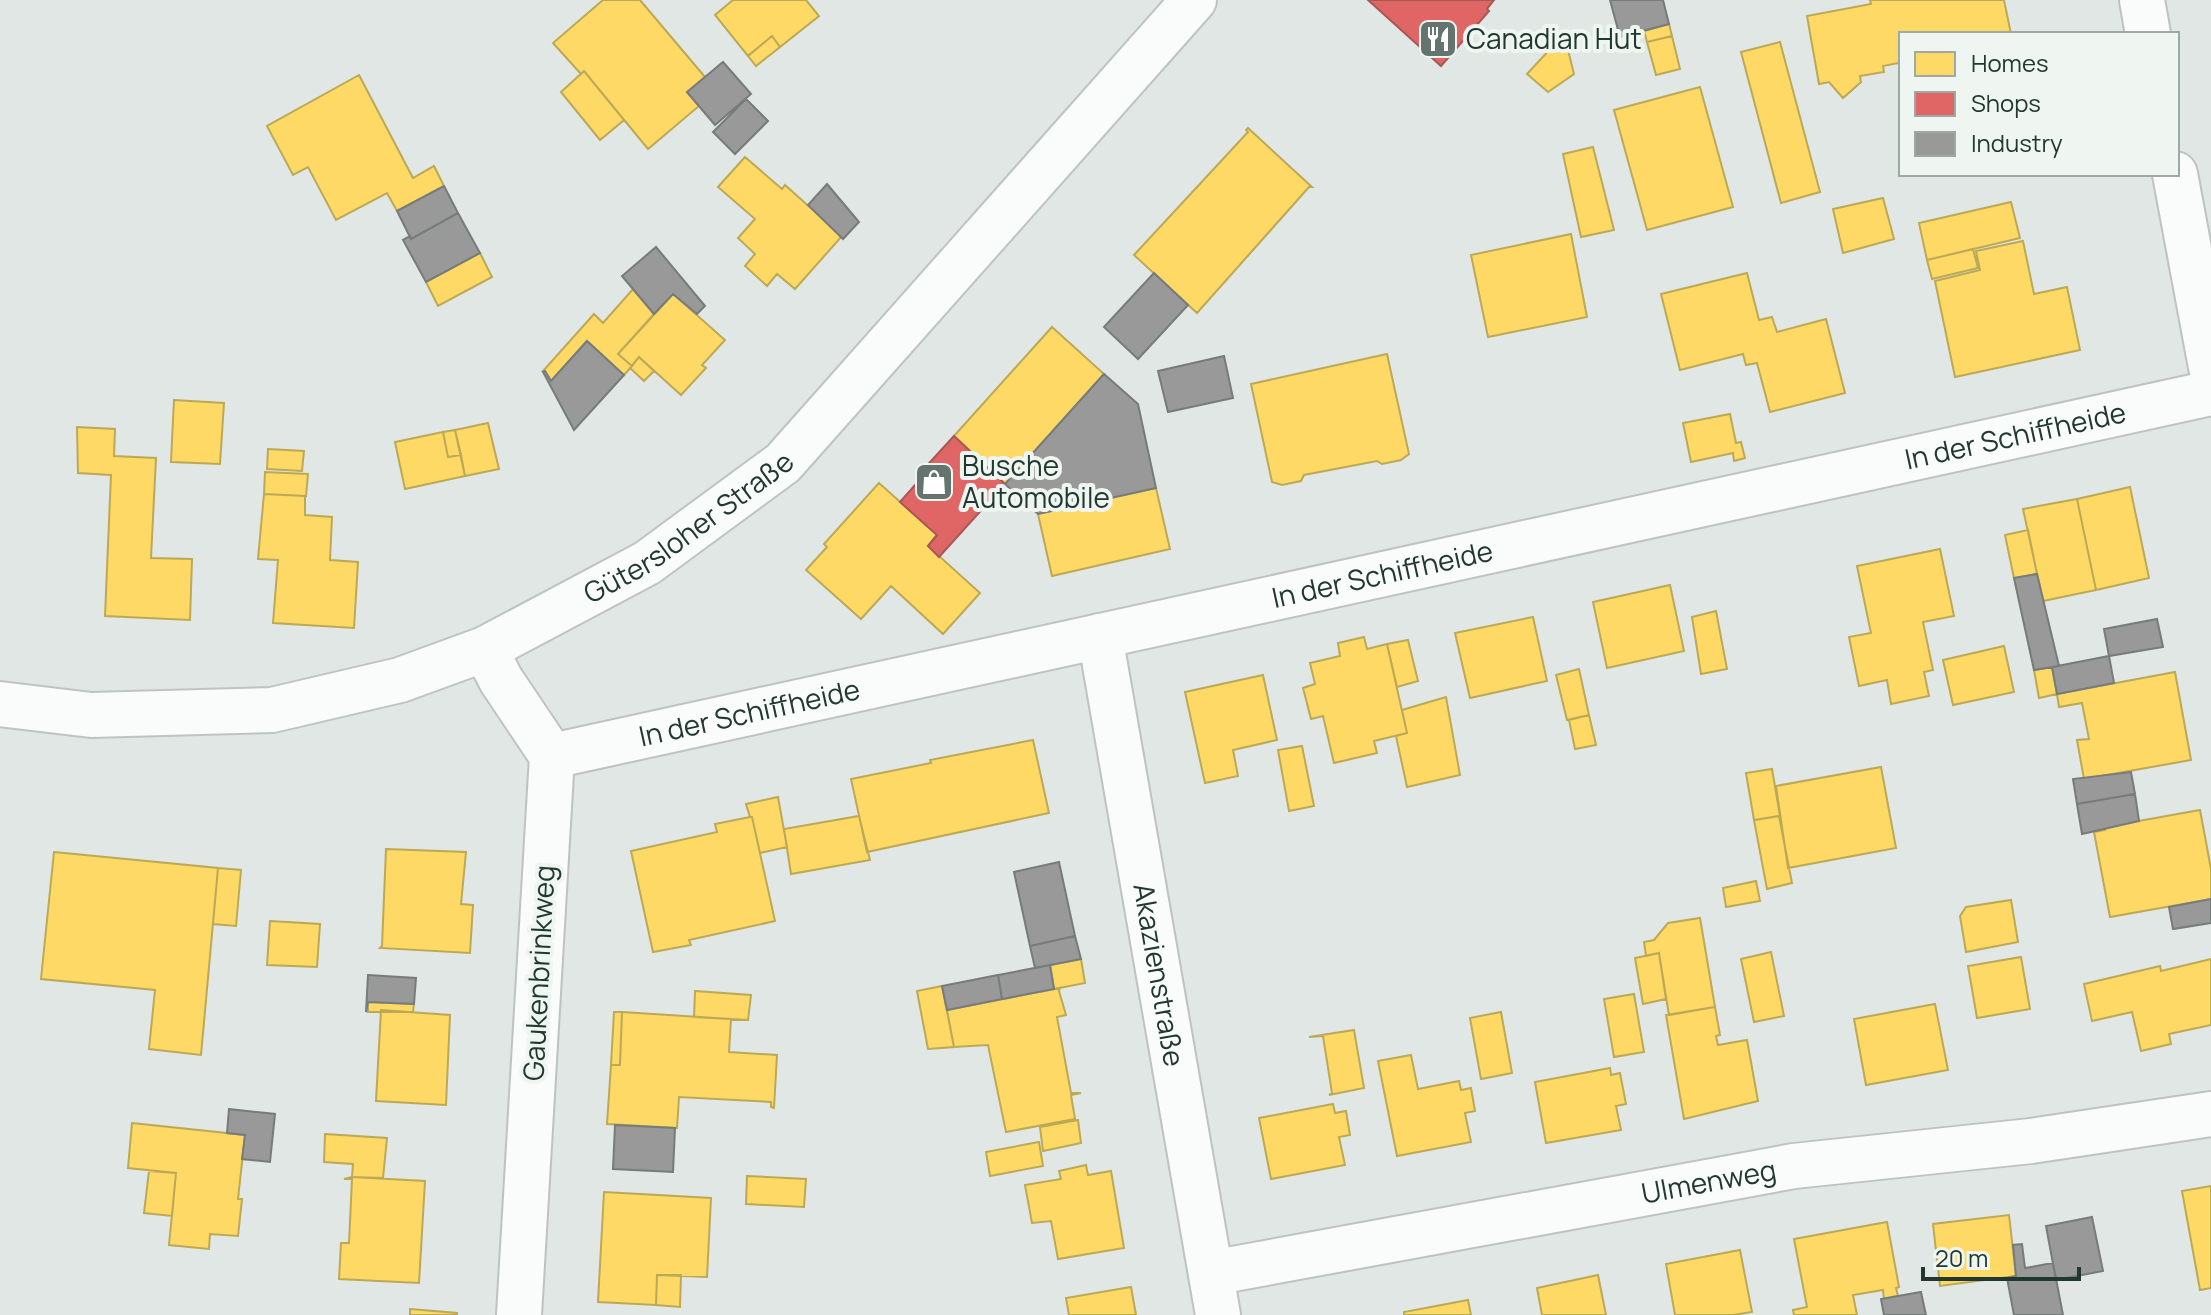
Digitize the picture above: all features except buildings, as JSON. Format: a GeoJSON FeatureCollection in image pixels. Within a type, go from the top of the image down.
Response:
{"type":"FeatureCollection","features":[{"type":"Feature","properties":{"kind":"street","name":"Gütersloher Straße"},"geometry":{"type":"LineString","coordinates":[[0,704],[91,715],[272,710],[400,680],[485,649],[647,563],[783,463],[1194,0]]}},
{"type":"Feature","properties":{"kind":"street"},"geometry":{"type":"LineString","coordinates":[[2142,0],[2148,32]]}},
{"type":"Feature","properties":{"kind":"street"},"geometry":{"type":"LineString","coordinates":[[2175,176],[2211,367]]}},
{"type":"Feature","properties":{"kind":"street","name":"In der Schiffheide"},"geometry":{"type":"LineString","coordinates":[[552,756],[2211,393]]}},
{"type":"Feature","properties":{"kind":"street","name":"Akazienstraße"},"geometry":{"type":"LineString","coordinates":[[1100,636],[1218,1315]]}},
{"type":"Feature","properties":{"kind":"street"},"geometry":{"type":"LineString","coordinates":[[485,649],[501,680],[552,756]]}},
{"type":"Feature","properties":{"kind":"street","name":"Gaukenbrinkweg"},"geometry":{"type":"LineString","coordinates":[[519,1315],[552,756]]}},
{"type":"Feature","properties":{"kind":"street","name":"Ulmenweg"},"geometry":{"type":"LineString","coordinates":[[1211,1273],[1794,1166],[2031,1141],[2211,1114]]}},
{"type":"Feature","properties":{"kind":"place","name":"Canadian Hut"},"geometry":{"type":"Point","coordinates":[1438,39]}},
{"type":"Feature","properties":{"kind":"place","name":"Busche Automobile"},"geometry":{"type":"Point","coordinates":[934,482]}}]}
